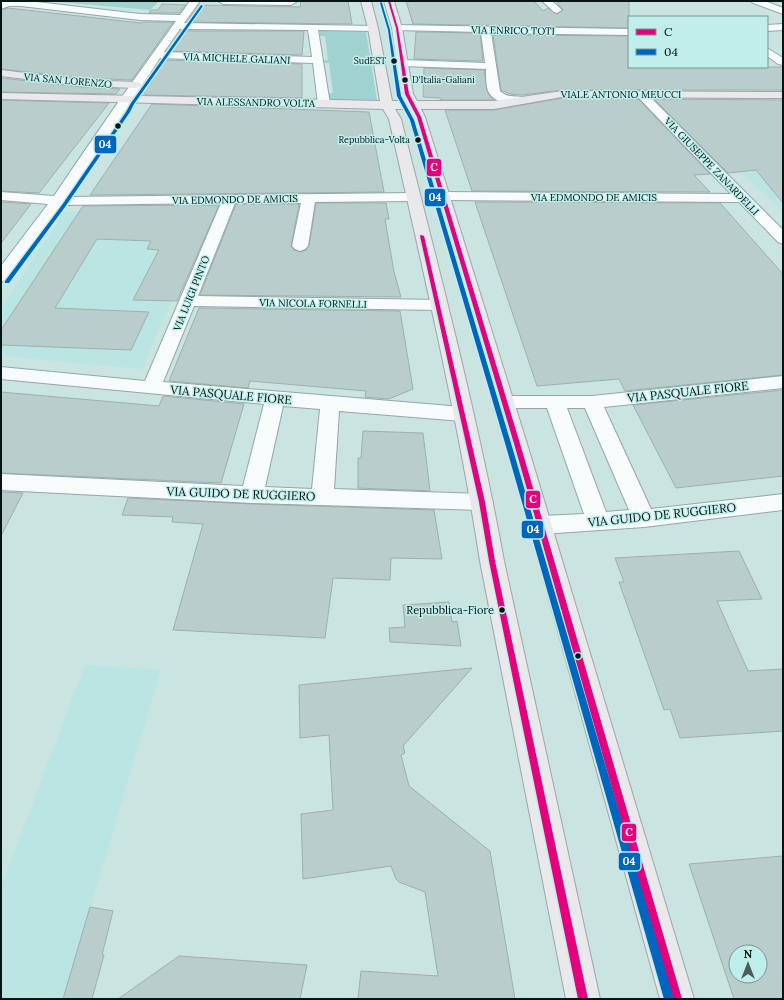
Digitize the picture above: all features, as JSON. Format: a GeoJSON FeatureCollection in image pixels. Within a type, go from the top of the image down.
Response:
{"type":"FeatureCollection","features":[{"type":"Feature","properties":{"kind":"main road"},"geometry":{"type":"LineString","coordinates":[[366,1],[373,28],[387,105],[395,118],[439,305],[482,502],[492,560],[583,999]]}},
{"type":"Feature","properties":{"kind":"main road"},"geometry":{"type":"LineString","coordinates":[[389,1],[397,28],[407,94],[419,117],[542,525],[677,999]]}},
{"type":"Feature","properties":{"kind":"main road","name":"VIA SAN LORENZO"},"geometry":{"type":"LineString","coordinates":[[1,73],[61,81],[136,85]]}},
{"type":"Feature","properties":{"kind":"main road"},"geometry":{"type":"LineString","coordinates":[[45,98],[61,81]]}},
{"type":"Feature","properties":{"kind":"main road","name":"VIALE ANTONIO MEUCCI"},"geometry":{"type":"LineString","coordinates":[[387,105],[494,105],[562,94],[783,95]]}},
{"type":"Feature","properties":{"kind":"main road","name":"VIA ALESSANDRO VOLTA"},"geometry":{"type":"LineString","coordinates":[[1,96],[387,105]]}},
{"type":"Feature","properties":{"kind":"street"},"geometry":{"type":"LineString","coordinates":[[1,277],[6,263],[58,201],[93,147],[122,107],[125,100],[182,22],[195,1]]}},
{"type":"Feature","properties":{"kind":"street"},"geometry":{"type":"LineString","coordinates":[[223,1],[291,1]]}},
{"type":"Feature","properties":{"kind":"street"},"geometry":{"type":"LineString","coordinates":[[547,1],[557,10]]}},
{"type":"Feature","properties":{"kind":"street"},"geometry":{"type":"LineString","coordinates":[[756,1],[783,11]]}},
{"type":"Feature","properties":{"kind":"street"},"geometry":{"type":"LineString","coordinates":[[4,4],[94,10],[140,18],[182,22],[313,28],[373,28]]}},
{"type":"Feature","properties":{"kind":"street"},"geometry":{"type":"LineString","coordinates":[[768,28],[783,27]]}},
{"type":"Feature","properties":{"kind":"street"},"geometry":{"type":"LineString","coordinates":[[313,28],[324,104]]}},
{"type":"Feature","properties":{"kind":"street","name":"VIA ENRICO TOTI"},"geometry":{"type":"LineString","coordinates":[[397,28],[628,32]]}},
{"type":"Feature","properties":{"kind":"street"},"geometry":{"type":"LineString","coordinates":[[486,30],[490,66],[496,95],[507,100],[524,100]]}},
{"type":"Feature","properties":{"kind":"street"},"geometry":{"type":"LineString","coordinates":[[768,52],[782,62]]}},
{"type":"Feature","properties":{"kind":"street","name":"VIA MICHELE GALIANI"},"geometry":{"type":"LineString","coordinates":[[157,55],[317,60]]}},
{"type":"Feature","properties":{"kind":"street"},"geometry":{"type":"LineString","coordinates":[[403,63],[490,66]]}},
{"type":"Feature","properties":{"kind":"street","name":"VIA GIUSEPPE ZANARDELLI"},"geometry":{"type":"LineString","coordinates":[[641,94],[783,239]]}},
{"type":"Feature","properties":{"kind":"street","name":"VIA EDMONDO DE AMICIS"},"geometry":{"type":"LineString","coordinates":[[1,196],[58,201],[413,197]]}},
{"type":"Feature","properties":{"kind":"street","name":"VIA EDMONDO DE AMICIS"},"geometry":{"type":"LineString","coordinates":[[443,196],[744,198]]}},
{"type":"Feature","properties":{"kind":"street"},"geometry":{"type":"LineString","coordinates":[[300,246],[309,198]]}},
{"type":"Feature","properties":{"kind":"street","name":"VIA LUIGI PINTO"},"geometry":{"type":"LineString","coordinates":[[152,387],[230,199]]}},
{"type":"Feature","properties":{"kind":"street","name":"VIA NICOLA FORNELLI"},"geometry":{"type":"LineString","coordinates":[[188,301],[439,305]]}},
{"type":"Feature","properties":{"kind":"street","name":"VIA PASQUALE FIORE"},"geometry":{"type":"LineString","coordinates":[[1,373],[275,399],[462,414]]}},
{"type":"Feature","properties":{"kind":"street","name":"VIA PASQUALE FIORE"},"geometry":{"type":"LineString","coordinates":[[505,402],[592,402],[783,382]]}},
{"type":"Feature","properties":{"kind":"street"},"geometry":{"type":"LineString","coordinates":[[252,495],[275,399]]}},
{"type":"Feature","properties":{"kind":"street"},"geometry":{"type":"LineString","coordinates":[[555,402],[598,522]]}},
{"type":"Feature","properties":{"kind":"street"},"geometry":{"type":"LineString","coordinates":[[592,402],[644,518]]}},
{"type":"Feature","properties":{"kind":"street"},"geometry":{"type":"LineString","coordinates":[[322,497],[330,403]]}},
{"type":"Feature","properties":{"kind":"street","name":"VIA GUIDO DE RUGGIERO"},"geometry":{"type":"LineString","coordinates":[[1,482],[252,495],[482,502]]}},
{"type":"Feature","properties":{"kind":"street","name":"VIA GUIDO DE RUGGIERO"},"geometry":{"type":"LineString","coordinates":[[542,525],[644,518],[783,502]]}},
{"type":"Feature","properties":{"kind":"shaded area"},"geometry":{"type":"Polygon","coordinates":[[[48,1],[159,1],[150,10],[48,1]]]}},
{"type":"Feature","properties":{"kind":"shaded area"},"geometry":{"type":"Polygon","coordinates":[[[323,30],[366,32],[377,100],[333,100],[329,98],[328,93],[333,93],[329,63],[324,63],[323,60],[328,60],[325,36],[320,36],[320,32],[323,30]]]}},
{"type":"Feature","properties":{"kind":"shaded area"},"geometry":{"type":"Polygon","coordinates":[[[783,132],[783,213],[703,135],[783,132]]]}},
{"type":"Feature","properties":{"kind":"shaded area"},"geometry":{"type":"Polygon","coordinates":[[[211,209],[142,369],[1,356],[1,307],[65,212],[211,209]]]}},
{"type":"Feature","properties":{"kind":"shaded area"},"geometry":{"type":"Polygon","coordinates":[[[85,665],[161,670],[63,999],[1,999],[1,887],[85,665]]]}},
{"type":"Feature","properties":{"kind":"building"},"geometry":{"type":"Polygon","coordinates":[[[301,1],[348,1],[352,24],[187,22],[199,5],[300,7],[301,1]]]}},
{"type":"Feature","properties":{"kind":"building"},"geometry":{"type":"Polygon","coordinates":[[[406,1],[534,1],[543,11],[548,8],[557,14],[563,10],[557,3],[561,1],[629,1],[628,28],[413,24],[406,1]]]}},
{"type":"Feature","properties":{"kind":"building"},"geometry":{"type":"Polygon","coordinates":[[[162,4],[186,5],[179,13],[149,13],[151,10],[158,10],[162,4]]]}},
{"type":"Feature","properties":{"kind":"building"},"geometry":{"type":"Polygon","coordinates":[[[8,8],[141,23],[173,22],[132,80],[82,78],[1,69],[1,10],[8,8]]]}},
{"type":"Feature","properties":{"kind":"building"},"geometry":{"type":"Polygon","coordinates":[[[181,31],[304,31],[302,55],[167,51],[181,31]]]}},
{"type":"Feature","properties":{"kind":"building"},"geometry":{"type":"Polygon","coordinates":[[[416,32],[480,33],[483,61],[414,59],[416,32]]]}},
{"type":"Feature","properties":{"kind":"building"},"geometry":{"type":"Polygon","coordinates":[[[493,35],[628,36],[628,68],[783,67],[783,90],[562,90],[522,95],[510,94],[501,90],[493,35]]]}},
{"type":"Feature","properties":{"kind":"building"},"geometry":{"type":"Polygon","coordinates":[[[161,60],[302,64],[302,98],[146,95],[140,90],[161,60]]]}},
{"type":"Feature","properties":{"kind":"building"},"geometry":{"type":"Polygon","coordinates":[[[424,68],[484,70],[487,91],[493,100],[441,100],[440,98],[423,97],[424,68]]]}},
{"type":"Feature","properties":{"kind":"building"},"geometry":{"type":"Polygon","coordinates":[[[1,78],[82,87],[120,89],[116,94],[1,92],[1,78]]]}},
{"type":"Feature","properties":{"kind":"building"},"geometry":{"type":"Polygon","coordinates":[[[562,98],[638,99],[710,174],[694,175],[710,192],[472,191],[445,110],[494,110],[562,98]]]}},
{"type":"Feature","properties":{"kind":"building"},"geometry":{"type":"Polygon","coordinates":[[[654,99],[783,100],[783,203],[756,170],[728,173],[654,99]]]}},
{"type":"Feature","properties":{"kind":"building"},"geometry":{"type":"Polygon","coordinates":[[[1,100],[109,103],[39,193],[1,191],[1,100]]]}},
{"type":"Feature","properties":{"kind":"building"},"geometry":{"type":"Polygon","coordinates":[[[152,104],[369,112],[384,192],[90,195],[152,104]]]}},
{"type":"Feature","properties":{"kind":"building"},"geometry":{"type":"Polygon","coordinates":[[[1,202],[31,204],[1,243],[1,202]]]}},
{"type":"Feature","properties":{"kind":"building"},"geometry":{"type":"Polygon","coordinates":[[[475,202],[720,203],[783,274],[783,375],[625,391],[619,379],[537,386],[475,202]]]}},
{"type":"Feature","properties":{"kind":"building"},"geometry":{"type":"Polygon","coordinates":[[[316,203],[386,203],[389,219],[385,219],[394,272],[401,297],[200,295],[236,204],[299,204],[291,246],[294,250],[301,252],[306,250],[309,246],[316,203]]]}},
{"type":"Feature","properties":{"kind":"building"},"geometry":{"type":"Polygon","coordinates":[[[219,205],[177,301],[133,300],[159,250],[147,249],[151,241],[97,239],[55,308],[149,312],[131,350],[1,345],[1,330],[83,206],[219,205]]]}},
{"type":"Feature","properties":{"kind":"building"},"geometry":{"type":"Polygon","coordinates":[[[199,308],[400,311],[413,389],[389,399],[365,397],[366,391],[250,381],[248,388],[169,381],[199,308]]]}},
{"type":"Feature","properties":{"kind":"building"},"geometry":{"type":"Polygon","coordinates":[[[783,390],[783,476],[676,488],[633,405],[783,390]]]}},
{"type":"Feature","properties":{"kind":"building"},"geometry":{"type":"Polygon","coordinates":[[[1,392],[159,406],[163,396],[244,404],[221,483],[1,473],[1,392]]]}},
{"type":"Feature","properties":{"kind":"building"},"geometry":{"type":"Polygon","coordinates":[[[363,431],[423,433],[430,491],[358,488],[358,458],[361,458],[363,431]]]}},
{"type":"Feature","properties":{"kind":"building"},"geometry":{"type":"Polygon","coordinates":[[[1,492],[23,493],[1,536],[1,492]]]}},
{"type":"Feature","properties":{"kind":"building"},"geometry":{"type":"Polygon","coordinates":[[[128,498],[434,510],[442,559],[391,558],[390,580],[333,578],[325,638],[173,630],[203,524],[172,522],[173,517],[122,515],[128,498]]]}},
{"type":"Feature","properties":{"kind":"building"},"geometry":{"type":"Polygon","coordinates":[[[739,551],[762,599],[717,601],[748,671],[783,669],[783,731],[680,738],[670,709],[664,710],[619,582],[624,582],[615,558],[739,551]]]}},
{"type":"Feature","properties":{"kind":"building"},"geometry":{"type":"Polygon","coordinates":[[[449,602],[452,622],[457,621],[461,646],[390,642],[389,628],[405,627],[403,605],[449,602]]]}},
{"type":"Feature","properties":{"kind":"building"},"geometry":{"type":"Polygon","coordinates":[[[472,668],[403,746],[405,753],[401,755],[409,786],[490,851],[515,999],[358,999],[361,971],[438,976],[425,892],[399,882],[396,879],[391,866],[303,879],[301,814],[333,810],[329,735],[300,738],[299,685],[472,668]]]}},
{"type":"Feature","properties":{"kind":"building"},"geometry":{"type":"Polygon","coordinates":[[[783,856],[783,999],[734,999],[729,984],[768,984],[768,944],[728,944],[728,981],[689,864],[783,856]]]}},
{"type":"Feature","properties":{"kind":"building"},"geometry":{"type":"Polygon","coordinates":[[[90,907],[113,911],[102,955],[104,955],[92,999],[63,999],[90,907]]]}},
{"type":"Feature","properties":{"kind":"building"},"geometry":{"type":"Polygon","coordinates":[[[179,956],[307,965],[300,999],[118,999],[179,956]]]}},
{"type":"Feature","properties":{"kind":"transit line","name":"C"},"geometry":{"type":"LineString","coordinates":[[389,1],[397,28],[407,94],[419,117],[518,447],[677,999]]}},
{"type":"Feature","properties":{"kind":"transit line","name":"04"},"geometry":{"type":"LineString","coordinates":[[381,3],[389,30],[399,96],[412,120],[510,450],[669,999]]}},
{"type":"Feature","properties":{"kind":"transit line","name":"04"},"geometry":{"type":"LineString","coordinates":[[7,282],[64,206],[132,104],[202,6]]}},
{"type":"Feature","properties":{"kind":"transit line","name":"C"},"geometry":{"type":"LineString","coordinates":[[422,236],[482,502],[492,561],[583,999]]}},
{"type":"Feature","properties":{"kind":"place","name":"SudEST"},"geometry":{"type":"Point","coordinates":[394,61]}},
{"type":"Feature","properties":{"kind":"place","name":"D'Italia-Galiani"},"geometry":{"type":"Point","coordinates":[405,80]}},
{"type":"Feature","properties":{"kind":"place","name":"Repubblica-Volta"},"geometry":{"type":"Point","coordinates":[418,140]}},
{"type":"Feature","properties":{"kind":"place","name":"Repubblica-Fiore"},"geometry":{"type":"Point","coordinates":[502,610]}}]}
